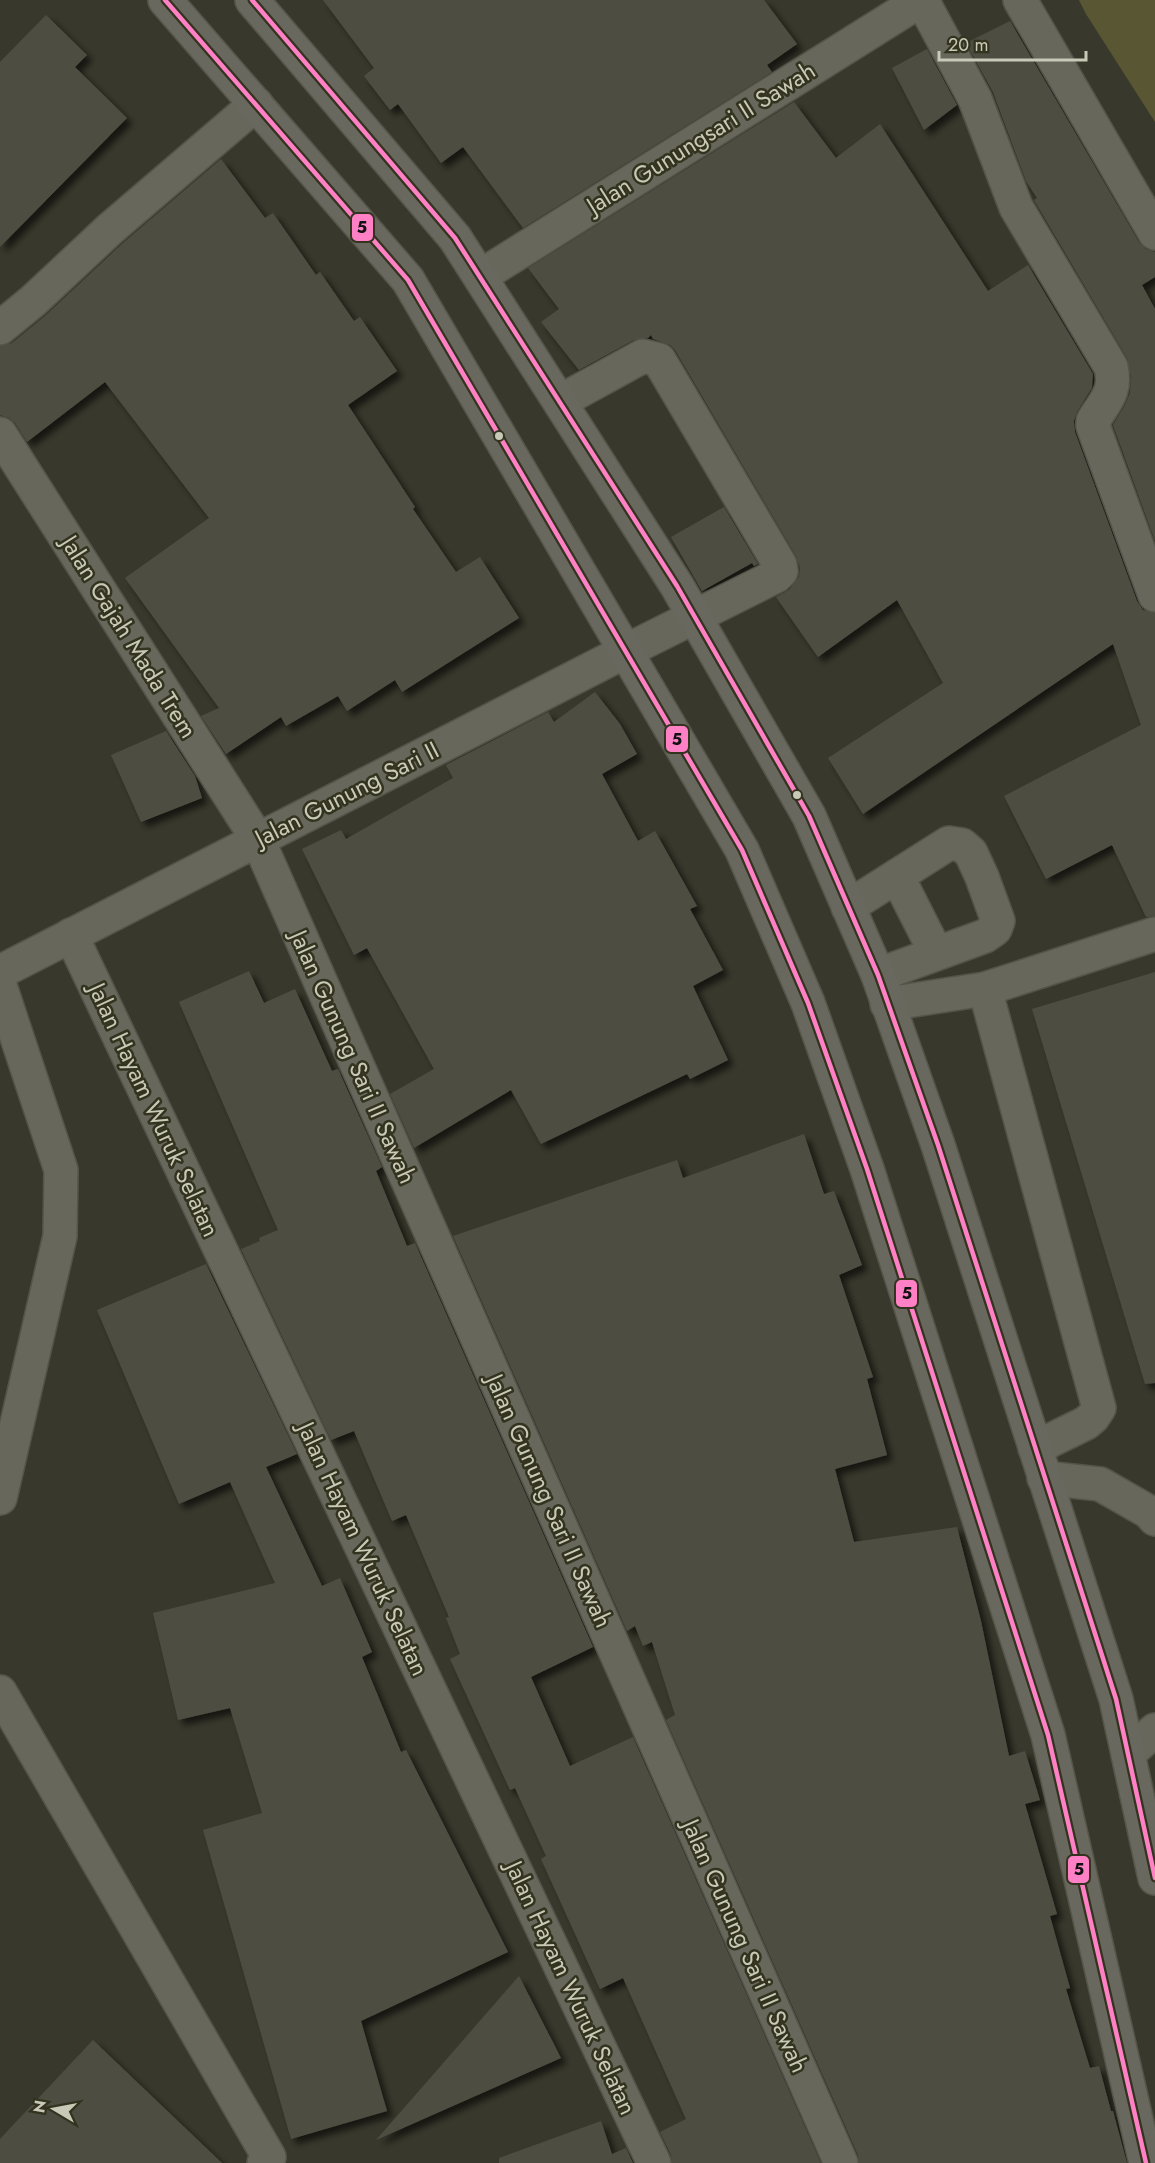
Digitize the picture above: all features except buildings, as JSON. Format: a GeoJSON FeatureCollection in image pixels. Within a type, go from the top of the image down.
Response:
{"type":"FeatureCollection","features":[{"type":"Feature","properties":{"kind":"main road"},"geometry":{"type":"LineString","coordinates":[[165,0],[408,280],[742,850],[808,1003],[867,1169],[1048,1735],[1146,2163]]}},
{"type":"Feature","properties":{"kind":"main road"},"geometry":{"type":"LineString","coordinates":[[252,0],[455,238],[481,276],[694,616],[809,816],[882,990],[938,1145],[1116,1699],[1155,1878]]}},
{"type":"Feature","properties":{"kind":"street"},"geometry":{"type":"LineString","coordinates":[[922,0],[975,99],[1016,207],[1111,367],[1114,378],[1113,388],[1093,421],[1093,426],[1155,595]]}},
{"type":"Feature","properties":{"kind":"street","name":"Jalan Gunungsari II Sawah"},"geometry":{"type":"LineString","coordinates":[[481,276],[922,0]]}},
{"type":"Feature","properties":{"kind":"street"},"geometry":{"type":"LineString","coordinates":[[1020,0],[1155,233]]}},
{"type":"Feature","properties":{"kind":"street"},"geometry":{"type":"LineString","coordinates":[[0,328],[33,301],[110,228],[256,104]]}},
{"type":"Feature","properties":{"kind":"street","name":"Jalan Gunung Sari II"},"geometry":{"type":"LineString","coordinates":[[0,972],[776,576],[781,571],[780,565],[659,360],[643,356],[561,401]]}},
{"type":"Feature","properties":{"kind":"street","name":"Jalan Gajah Mada Trem"},"geometry":{"type":"LineString","coordinates":[[0,434],[258,840]]}},
{"type":"Feature","properties":{"kind":"street","name":"Jalan Gunung Sari II Sawah"},"geometry":{"type":"LineString","coordinates":[[258,840],[841,2163]]}},
{"type":"Feature","properties":{"kind":"street"},"geometry":{"type":"LineString","coordinates":[[848,907],[949,843],[962,845],[971,854],[982,877],[998,921],[995,929],[985,936],[936,953],[882,990]]}},
{"type":"Feature","properties":{"kind":"street"},"geometry":{"type":"LineString","coordinates":[[897,876],[936,953]]}},
{"type":"Feature","properties":{"kind":"street"},"geometry":{"type":"LineString","coordinates":[[882,990],[985,989],[1155,934]]}},
{"type":"Feature","properties":{"kind":"street","name":"Jalan Hayam Wuruk Selatan"},"geometry":{"type":"LineString","coordinates":[[71,935],[654,2163]]}},
{"type":"Feature","properties":{"kind":"street"},"geometry":{"type":"LineString","coordinates":[[0,986],[61,1170],[60,1236],[0,1498]]}},
{"type":"Feature","properties":{"kind":"street"},"geometry":{"type":"LineString","coordinates":[[985,989],[1099,1408],[1093,1417],[1039,1463]]}},
{"type":"Feature","properties":{"kind":"street"},"geometry":{"type":"LineString","coordinates":[[1039,1463],[1100,1484],[1149,1512],[1155,1519]]}},
{"type":"Feature","properties":{"kind":"street"},"geometry":{"type":"LineString","coordinates":[[0,1692],[270,2157],[264,2163]]}},
{"type":"Feature","properties":{"kind":"street"},"geometry":{"type":"LineString","coordinates":[[1128,1754],[1155,1730]]}},
{"type":"Feature","properties":{"kind":"shaded area"},"geometry":{"type":"Polygon","coordinates":[[[1079,0],[1155,0],[1155,122],[1086,14],[1079,0]]]}},
{"type":"Feature","properties":{"kind":"transit line","name":"5"},"geometry":{"type":"LineString","coordinates":[[165,0],[408,280],[742,850],[808,1003],[867,1169],[1048,1735],[1146,2163]]}},
{"type":"Feature","properties":{"kind":"transit line","name":"5"},"geometry":{"type":"LineString","coordinates":[[252,0],[455,238],[677,586],[809,816],[878,975],[938,1145],[1116,1699],[1155,1878]]}}]}
